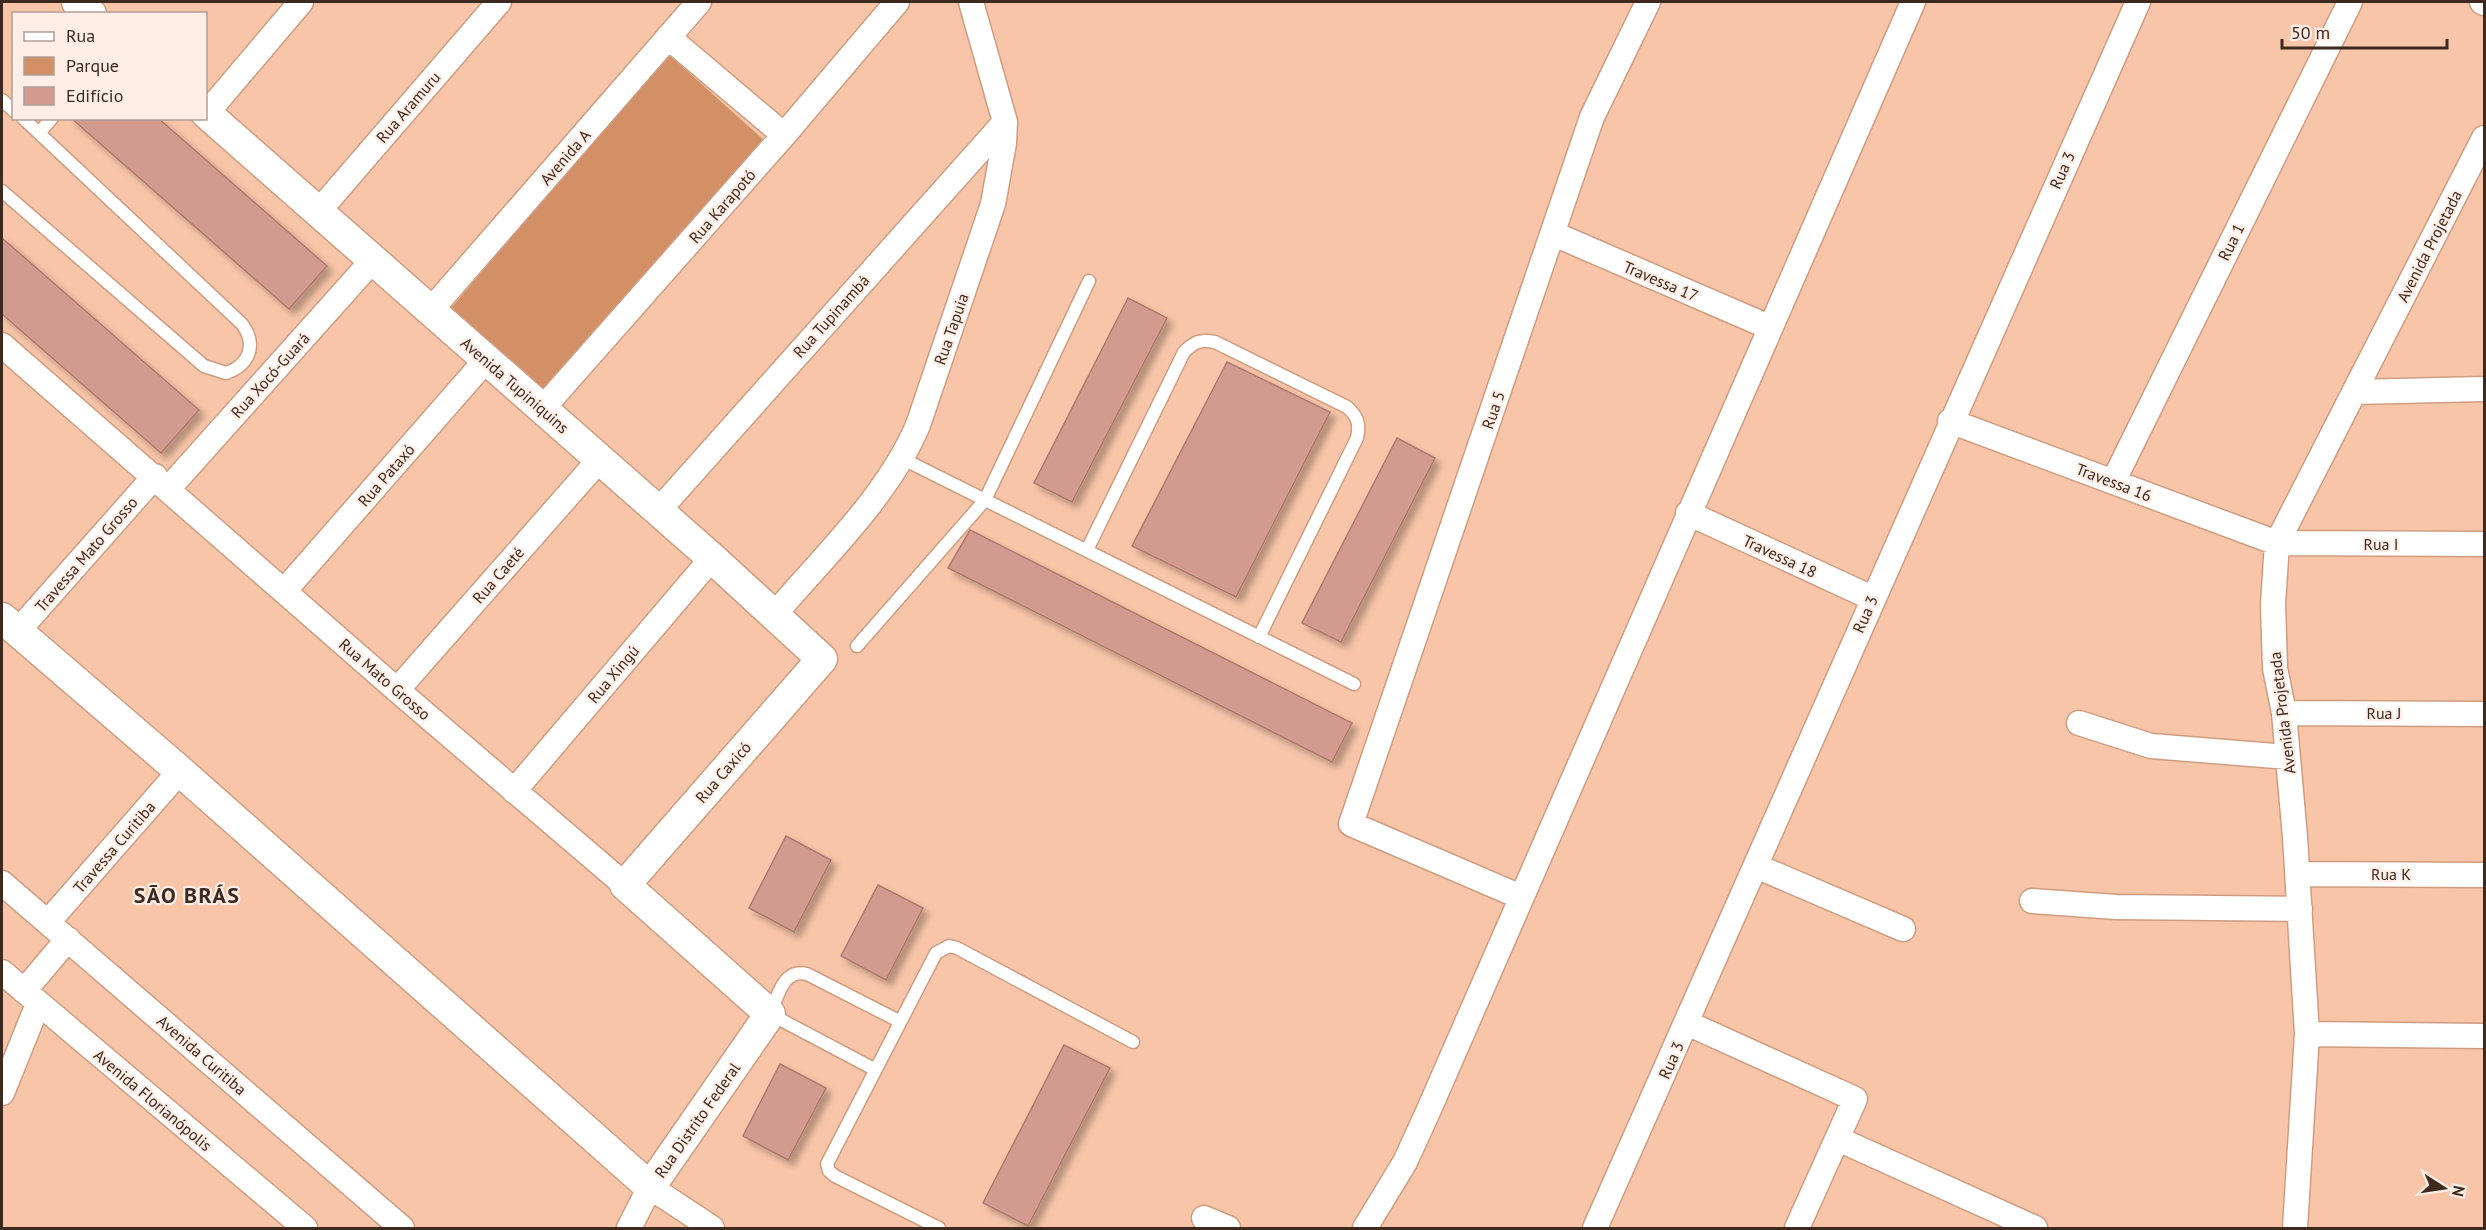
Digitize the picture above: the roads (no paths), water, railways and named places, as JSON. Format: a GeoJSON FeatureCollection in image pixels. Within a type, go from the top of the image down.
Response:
{"type":"FeatureCollection","features":[{"type":"Feature","properties":{"kind":"street"},"geometry":{"type":"LineString","coordinates":[[207,112],[301,2]]}},
{"type":"Feature","properties":{"kind":"street","name":"Rua Aramuru"},"geometry":{"type":"LineString","coordinates":[[318,212],[499,2]]}},
{"type":"Feature","properties":{"kind":"street","name":"Avenida A"},"geometry":{"type":"LineString","coordinates":[[430,311],[699,2]]}},
{"type":"Feature","properties":{"kind":"street","name":"Rua Karapotó"},"geometry":{"type":"LineString","coordinates":[[543,408],[784,135],[897,2]]}},
{"type":"Feature","properties":{"kind":"street","name":"Rua Tapuia"},"geometry":{"type":"LineString","coordinates":[[775,614],[907,460],[993,204],[1002,157],[1005,122],[971,2]]}},
{"type":"Feature","properties":{"kind":"street","name":"Rua 5"},"geometry":{"type":"LineString","coordinates":[[1521,897],[1351,824],[1592,117],[1648,2]]}},
{"type":"Feature","properties":{"kind":"street"},"geometry":{"type":"LineString","coordinates":[[1365,1228],[1405,1162],[1913,2]]}},
{"type":"Feature","properties":{"kind":"street","name":"Rua 3"},"geometry":{"type":"LineString","coordinates":[[1594,1228],[1688,1023],[1950,421],[2138,2]]}},
{"type":"Feature","properties":{"kind":"street","name":"Rua 1"},"geometry":{"type":"LineString","coordinates":[[2113,482],[2350,2]]}},
{"type":"Feature","properties":{"kind":"street"},"geometry":{"type":"LineString","coordinates":[[668,37],[784,135]]}},
{"type":"Feature","properties":{"kind":"street","name":"Avenida Tupiniquins"},"geometry":{"type":"LineString","coordinates":[[207,114],[372,261],[543,408],[775,614],[822,659]]}},
{"type":"Feature","properties":{"kind":"street","name":"Rua Tupinambá"},"geometry":{"type":"LineString","coordinates":[[658,511],[1005,122]]}},
{"type":"Feature","properties":{"kind":"street","name":"Avenida Projetada"},"geometry":{"type":"LineString","coordinates":[[2295,1228],[2307,1034],[2298,874],[2288,757],[2284,712],[2275,668],[2273,604],[2277,543],[2354,392],[2475,175],[2484,138]]}},
{"type":"Feature","properties":{"kind":"street","name":"Travessa 17"},"geometry":{"type":"LineString","coordinates":[[1554,234],[1769,327]]}},
{"type":"Feature","properties":{"kind":"street","name":"Rua Xocó-Guará"},"geometry":{"type":"LineString","coordinates":[[161,482],[372,261]]}},
{"type":"Feature","properties":{"kind":"street","name":"Rua Mato Grosso"},"geometry":{"type":"LineString","coordinates":[[2,345],[397,690],[625,885],[770,1014]]}},
{"type":"Feature","properties":{"kind":"street","name":"Rua Pataxó"},"geometry":{"type":"LineString","coordinates":[[285,590],[486,360]]}},
{"type":"Feature","properties":{"kind":"street"},"geometry":{"type":"LineString","coordinates":[[2354,392],[2484,389]]}},
{"type":"Feature","properties":{"kind":"street","name":"Travessa 16"},"geometry":{"type":"LineString","coordinates":[[1950,421],[2277,543]]}},
{"type":"Feature","properties":{"kind":"street","name":"Rua Caeté"},"geometry":{"type":"LineString","coordinates":[[397,690],[600,459]]}},
{"type":"Feature","properties":{"kind":"street","name":"Travessa Mato Grosso"},"geometry":{"type":"LineString","coordinates":[[9,625],[161,482]]}},
{"type":"Feature","properties":{"kind":"street","name":"Travessa 18"},"geometry":{"type":"LineString","coordinates":[[1688,513],[1872,598]]}},
{"type":"Feature","properties":{"kind":"street","name":"Rua I"},"geometry":{"type":"LineString","coordinates":[[2277,543],[2484,544]]}},
{"type":"Feature","properties":{"kind":"street","name":"Rua Xingú"},"geometry":{"type":"LineString","coordinates":[[514,791],[712,558]]}},
{"type":"Feature","properties":{"kind":"street"},"geometry":{"type":"LineString","coordinates":[[9,625],[180,771],[650,1187],[712,1228]]}},
{"type":"Feature","properties":{"kind":"street","name":"Rua Caxicó"},"geometry":{"type":"LineString","coordinates":[[625,885],[822,659]]}},
{"type":"Feature","properties":{"kind":"street","name":"Rua J"},"geometry":{"type":"LineString","coordinates":[[2284,712],[2484,714]]}},
{"type":"Feature","properties":{"kind":"street"},"geometry":{"type":"LineString","coordinates":[[2079,723],[2151,746],[2288,757]]}},
{"type":"Feature","properties":{"kind":"street","name":"Travessa Curitiba"},"geometry":{"type":"LineString","coordinates":[[48,922],[180,771]]}},
{"type":"Feature","properties":{"kind":"street"},"geometry":{"type":"LineString","coordinates":[[1756,866],[1903,929]]}},
{"type":"Feature","properties":{"kind":"street","name":"Rua K"},"geometry":{"type":"LineString","coordinates":[[2298,874],[2484,875]]}},
{"type":"Feature","properties":{"kind":"street","name":"Avenida Curitiba"},"geometry":{"type":"LineString","coordinates":[[2,883],[402,1228]]}},
{"type":"Feature","properties":{"kind":"street"},"geometry":{"type":"LineString","coordinates":[[2032,901],[2116,907],[2300,909]]}},
{"type":"Feature","properties":{"kind":"street"},"geometry":{"type":"LineString","coordinates":[[2,1093],[31,998],[68,939]]}},
{"type":"Feature","properties":{"kind":"street","name":"Avenida Florianópolis"},"geometry":{"type":"LineString","coordinates":[[2,972],[305,1228]]}},
{"type":"Feature","properties":{"kind":"street","name":"Rua Distrito Federal"},"geometry":{"type":"LineString","coordinates":[[629,1228],[650,1187],[770,1014]]}},
{"type":"Feature","properties":{"kind":"street"},"geometry":{"type":"LineString","coordinates":[[1688,1023],[1855,1099],[1797,1228]]}},
{"type":"Feature","properties":{"kind":"street"},"geometry":{"type":"LineString","coordinates":[[2307,1034],[2484,1036]]}},
{"type":"Feature","properties":{"kind":"street"},"geometry":{"type":"LineString","coordinates":[[1838,1139],[2035,1228]]}},
{"type":"Feature","properties":{"kind":"street"},"geometry":{"type":"LineString","coordinates":[[1204,1218],[1228,1228]]}},
{"type":"Feature","properties":{"kind":"lane"},"geometry":{"type":"LineString","coordinates":[[2,191],[204,366],[226,373],[243,361],[251,344],[249,333],[242,324],[24,120]]}},
{"type":"Feature","properties":{"kind":"lane"},"geometry":{"type":"LineString","coordinates":[[39,133],[50,120]]}},
{"type":"Feature","properties":{"kind":"lane"},"geometry":{"type":"LineString","coordinates":[[857,646],[985,500],[1089,281]]}},
{"type":"Feature","properties":{"kind":"lane"},"geometry":{"type":"LineString","coordinates":[[1087,550],[1184,352],[1192,343],[1203,339],[1215,342],[1347,407],[1356,415],[1359,426],[1357,438],[1259,637]]}},
{"type":"Feature","properties":{"kind":"lane"},"geometry":{"type":"LineString","coordinates":[[907,460],[1354,684]]}},
{"type":"Feature","properties":{"kind":"lane"},"geometry":{"type":"LineString","coordinates":[[939,1228],[829,1171],[828,1157],[936,953],[949,946],[1133,1042]]}},
{"type":"Feature","properties":{"kind":"lane"},"geometry":{"type":"LineString","coordinates":[[874,1069],[770,1014],[783,983],[789,975],[797,971],[899,1021]]}},
{"type":"Feature","properties":{"kind":"district","name":"SÃO BRÁS"},"geometry":{"type":"Point","coordinates":[187,895]}}]}
